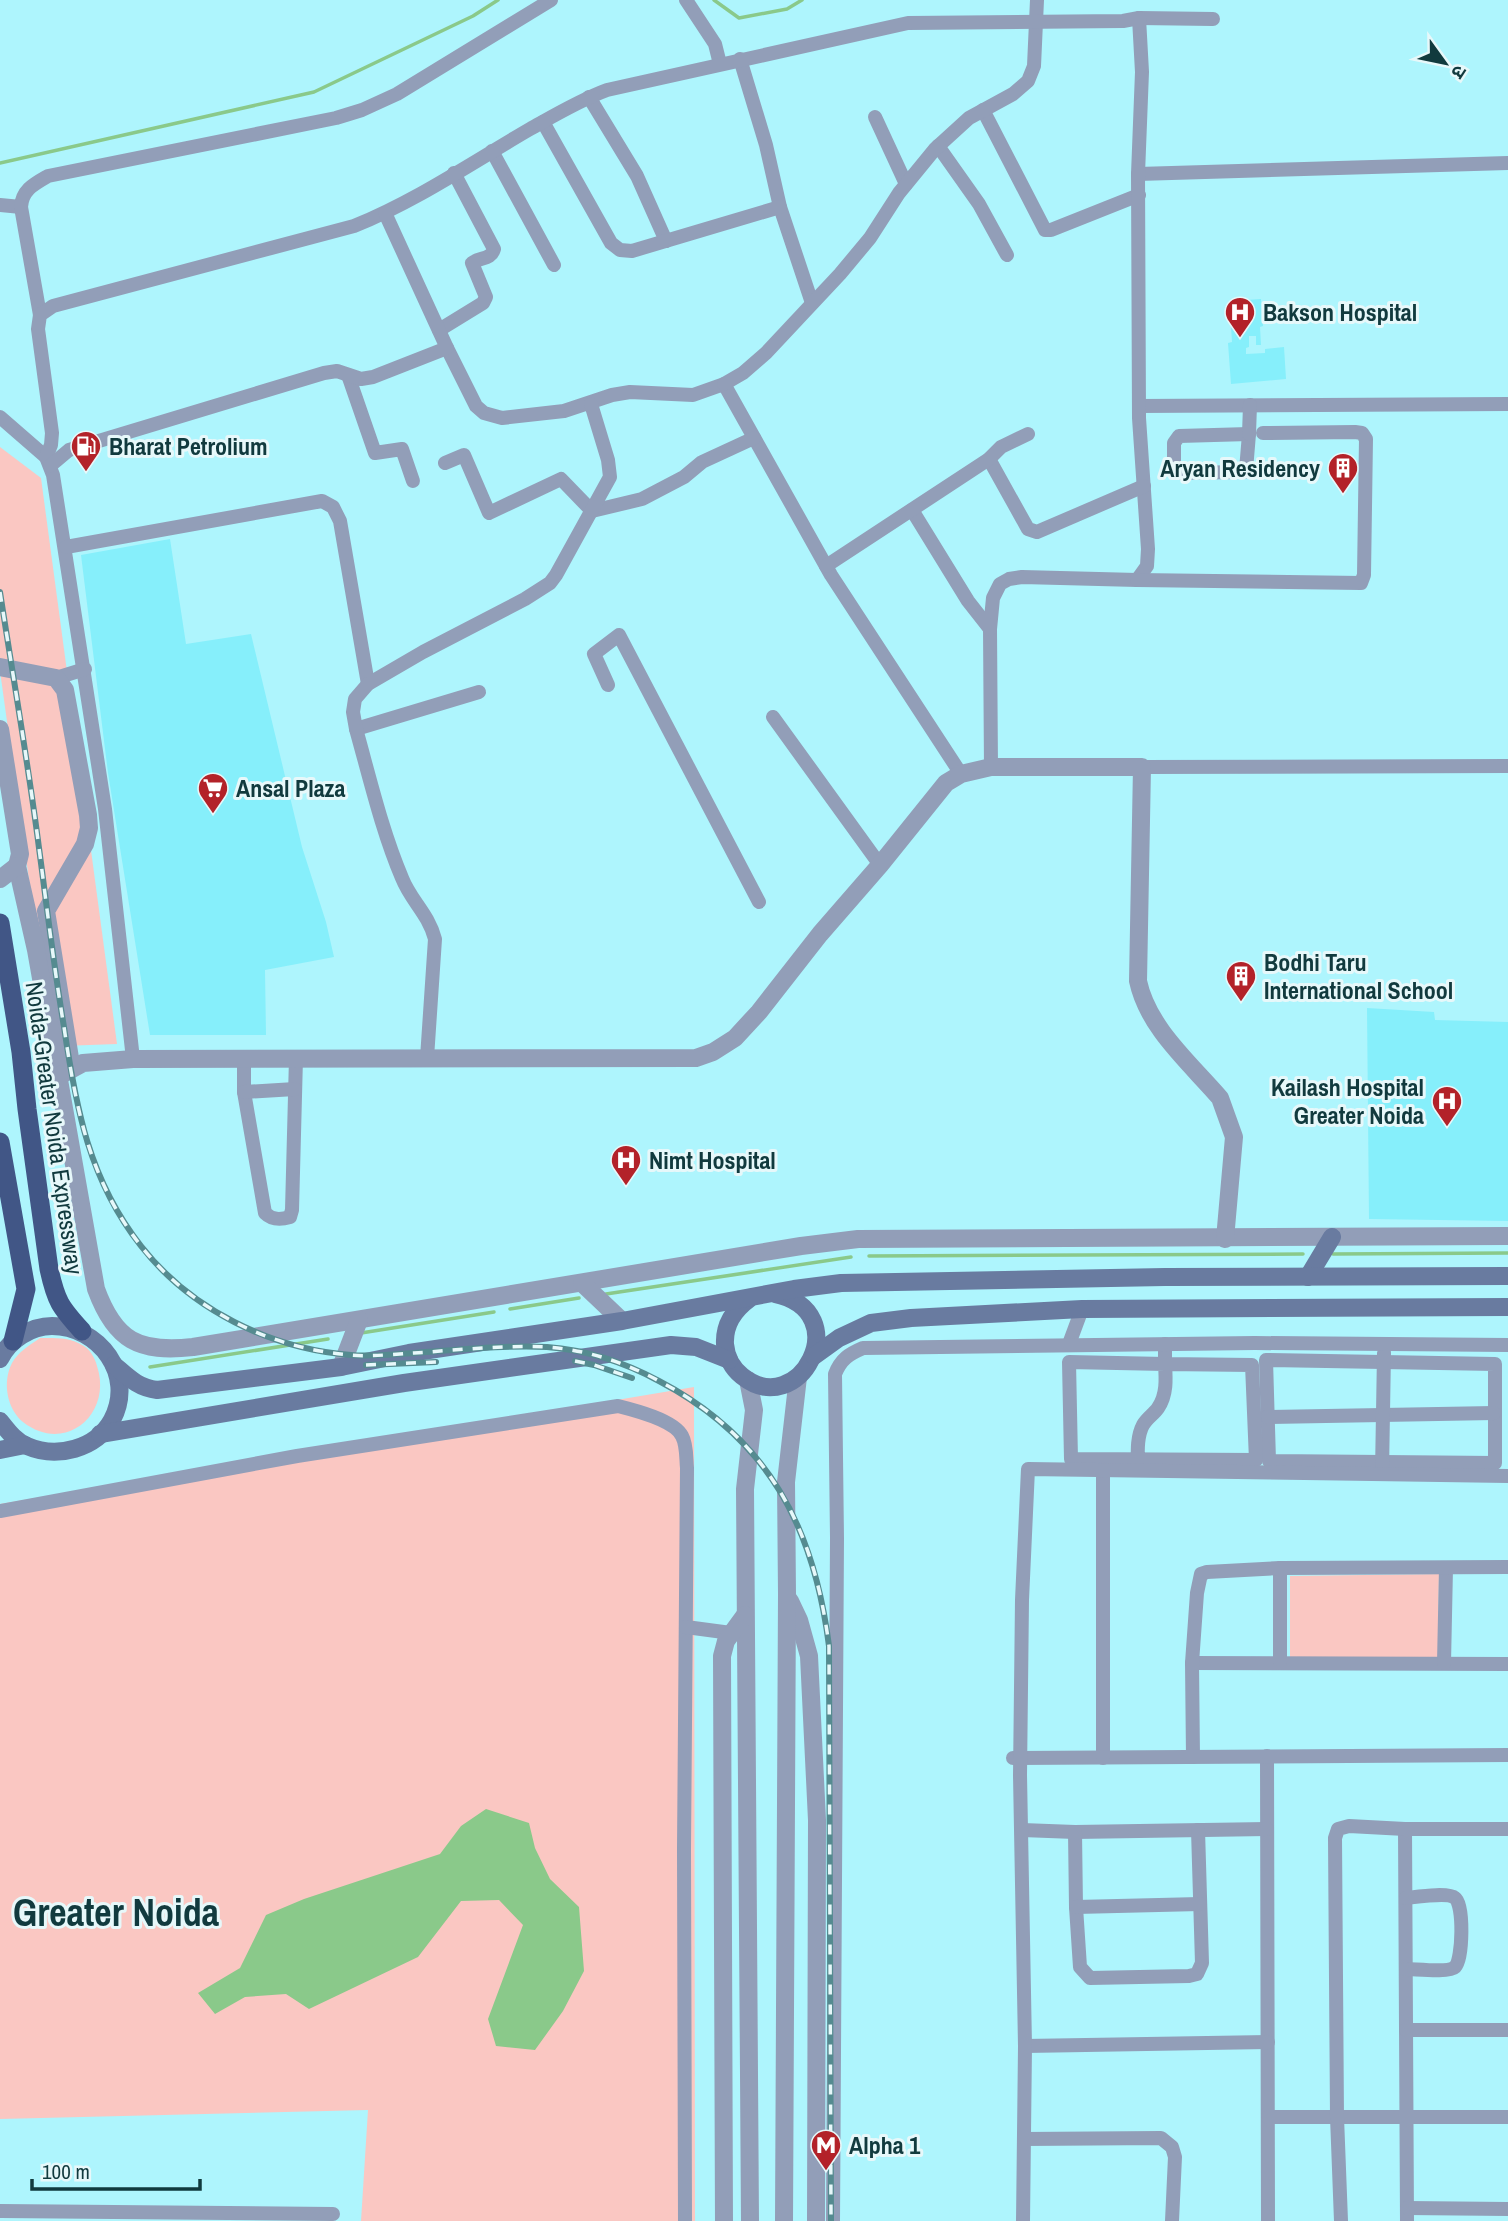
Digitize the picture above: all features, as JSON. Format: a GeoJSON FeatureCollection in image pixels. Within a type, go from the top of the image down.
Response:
{"type":"FeatureCollection","features":[{"type":"Feature","properties":{"kind":"highway","name":"Noida-Greater Noida Expressway"},"geometry":{"type":"LineString","coordinates":[[0,923],[21,1052],[49,1269],[61,1308],[82,1331]]}},
{"type":"Feature","properties":{"kind":"highway"},"geometry":{"type":"LineString","coordinates":[[0,1142],[26,1289],[13,1341]]}},
{"type":"Feature","properties":{"kind":"main road"},"geometry":{"type":"LineString","coordinates":[[1308,1277],[1332,1237]]}},
{"type":"Feature","properties":{"kind":"main road"},"geometry":{"type":"LineString","coordinates":[[0,1359],[13,1341],[29,1331],[47,1326],[65,1326],[82,1331],[101,1345],[114,1365],[136,1384],[157,1390],[341,1367],[409,1353],[622,1321],[794,1289],[841,1283],[1508,1276]]}},
{"type":"Feature","properties":{"kind":"main road"},"geometry":{"type":"LineString","coordinates":[[775,1294],[787,1297],[806,1310],[816,1332],[814,1356]]}},
{"type":"Feature","properties":{"kind":"main road"},"geometry":{"type":"LineString","coordinates":[[751,1298],[733,1314],[727,1324],[725,1336],[729,1360],[737,1371],[748,1380],[764,1386],[782,1385],[798,1377],[814,1356],[839,1338],[871,1323],[911,1318],[1082,1309],[1508,1307]]}},
{"type":"Feature","properties":{"kind":"main road"},"geometry":{"type":"LineString","coordinates":[[100,1434],[404,1383],[671,1345],[695,1348],[729,1360]]}},
{"type":"Feature","properties":{"kind":"main road"},"geometry":{"type":"LineString","coordinates":[[0,1421],[11,1435],[25,1446],[44,1452],[65,1452],[84,1446],[112,1420],[118,1402],[119,1383],[114,1365]]}},
{"type":"Feature","properties":{"kind":"main road"},"geometry":{"type":"LineString","coordinates":[[0,1450],[25,1446]]}},
{"type":"Feature","properties":{"kind":"street"},"geometry":{"type":"LineString","coordinates":[[134,1059],[107,826],[85,670],[66,547],[48,462],[52,433],[38,329],[40,315],[21,207],[22,197],[32,186],[48,176],[336,118],[362,110],[397,94],[551,0]]}},
{"type":"Feature","properties":{"kind":"street"},"geometry":{"type":"LineString","coordinates":[[686,0],[715,44],[720,64]]}},
{"type":"Feature","properties":{"kind":"street"},"geometry":{"type":"LineString","coordinates":[[385,213],[447,348],[476,405],[484,413],[502,418],[565,411],[612,395],[630,392],[692,395],[724,384],[743,373],[766,353],[870,238],[906,184],[938,146],[969,118],[1013,94],[1028,81],[1034,66],[1037,0]]}},
{"type":"Feature","properties":{"kind":"street"},"geometry":{"type":"LineString","coordinates":[[1138,580],[1147,566],[1148,549],[1139,406],[1142,72],[1139,18]]}},
{"type":"Feature","properties":{"kind":"street"},"geometry":{"type":"LineString","coordinates":[[40,315],[53,306],[354,226],[385,213],[589,96],[607,90],[908,23],[1213,19]]}},
{"type":"Feature","properties":{"kind":"street"},"geometry":{"type":"LineString","coordinates":[[740,59],[766,145],[780,207],[812,303]]}},
{"type":"Feature","properties":{"kind":"street"},"geometry":{"type":"LineString","coordinates":[[589,96],[637,176],[666,241]]}},
{"type":"Feature","properties":{"kind":"street"},"geometry":{"type":"LineString","coordinates":[[983,110],[1045,230],[1139,195]]}},
{"type":"Feature","properties":{"kind":"street"},"geometry":{"type":"LineString","coordinates":[[876,117],[906,184]]}},
{"type":"Feature","properties":{"kind":"street"},"geometry":{"type":"LineString","coordinates":[[542,122],[611,243],[620,250],[632,251],[780,207]]}},
{"type":"Feature","properties":{"kind":"street"},"geometry":{"type":"LineString","coordinates":[[938,146],[979,204],[1007,255]]}},
{"type":"Feature","properties":{"kind":"street"},"geometry":{"type":"LineString","coordinates":[[492,151],[554,265]]}},
{"type":"Feature","properties":{"kind":"street"},"geometry":{"type":"LineString","coordinates":[[1139,174],[1508,163]]}},
{"type":"Feature","properties":{"kind":"street"},"geometry":{"type":"LineString","coordinates":[[439,330],[483,303],[486,298],[472,263],[488,257],[494,249],[454,173]]}},
{"type":"Feature","properties":{"kind":"street"},"geometry":{"type":"LineString","coordinates":[[0,205],[21,207]]}},
{"type":"Feature","properties":{"kind":"street"},"geometry":{"type":"LineString","coordinates":[[48,462],[69,450],[263,390],[337,371],[361,379],[373,377],[447,348]]}},
{"type":"Feature","properties":{"kind":"street"},"geometry":{"type":"LineString","coordinates":[[348,374],[375,453],[402,449],[413,481]]}},
{"type":"Feature","properties":{"kind":"street"},"geometry":{"type":"LineString","coordinates":[[724,384],[826,566],[961,774]]}},
{"type":"Feature","properties":{"kind":"street"},"geometry":{"type":"LineString","coordinates":[[427,1058],[435,939],[431,923],[404,883],[395,860],[356,729],[353,712],[355,699],[368,684],[550,583],[608,482],[610,471],[591,404]]}},
{"type":"Feature","properties":{"kind":"street"},"geometry":{"type":"LineString","coordinates":[[1139,406],[1508,404]]}},
{"type":"Feature","properties":{"kind":"street"},"geometry":{"type":"LineString","coordinates":[[991,767],[990,629],[993,598],[1000,584],[1009,579],[1022,577],[1361,583],[1364,575],[1366,439],[1362,433],[1314,432],[1256,433],[1179,436],[1174,443],[1174,469],[1177,473],[1244,472],[1256,433],[1250,405]]}},
{"type":"Feature","properties":{"kind":"street"},"geometry":{"type":"LineString","coordinates":[[1314,432],[1318,405]]}},
{"type":"Feature","properties":{"kind":"street"},"geometry":{"type":"LineString","coordinates":[[0,417],[48,462]]}},
{"type":"Feature","properties":{"kind":"street"},"geometry":{"type":"LineString","coordinates":[[826,566],[989,459],[1001,447],[1027,434]]}},
{"type":"Feature","properties":{"kind":"street"},"geometry":{"type":"LineString","coordinates":[[592,511],[642,499],[684,477],[702,462],[754,438]]}},
{"type":"Feature","properties":{"kind":"street"},"geometry":{"type":"LineString","coordinates":[[445,463],[464,455],[489,513],[561,480],[592,511]]}},
{"type":"Feature","properties":{"kind":"street"},"geometry":{"type":"LineString","coordinates":[[989,459],[1032,532],[1144,486]]}},
{"type":"Feature","properties":{"kind":"street"},"geometry":{"type":"LineString","coordinates":[[66,547],[322,501],[333,507],[340,521],[368,684]]}},
{"type":"Feature","properties":{"kind":"street"},"geometry":{"type":"LineString","coordinates":[[912,510],[968,601],[990,629]]}},
{"type":"Feature","properties":{"kind":"street"},"geometry":{"type":"LineString","coordinates":[[608,685],[594,654],[619,635],[759,902]]}},
{"type":"Feature","properties":{"kind":"street"},"geometry":{"type":"LineString","coordinates":[[0,667],[56,678],[85,670]]}},
{"type":"Feature","properties":{"kind":"street"},"geometry":{"type":"LineString","coordinates":[[56,678],[65,690],[89,828],[85,844],[46,911],[69,1058],[59,1076],[96,1289],[104,1311],[125,1335],[147,1348],[167,1350],[801,1246],[858,1239],[1508,1236]]}},
{"type":"Feature","properties":{"kind":"street"},"geometry":{"type":"LineString","coordinates":[[356,729],[479,692]]}},
{"type":"Feature","properties":{"kind":"street"},"geometry":{"type":"LineString","coordinates":[[773,717],[880,866]]}},
{"type":"Feature","properties":{"kind":"street"},"geometry":{"type":"LineString","coordinates":[[0,729],[20,854],[17,866],[36,950],[69,1058],[59,1076]]}},
{"type":"Feature","properties":{"kind":"street"},"geometry":{"type":"LineString","coordinates":[[69,1058],[696,1058],[713,1052],[735,1038],[880,866],[938,792],[946,783],[961,774],[991,767],[1508,766]]}},
{"type":"Feature","properties":{"kind":"street"},"geometry":{"type":"LineString","coordinates":[[1142,767],[1138,981],[1142,999],[1152,1019],[1220,1098],[1227,1113],[1234,1137],[1225,1239]]}},
{"type":"Feature","properties":{"kind":"street"},"geometry":{"type":"LineString","coordinates":[[89,828],[107,826]]}},
{"type":"Feature","properties":{"kind":"street"},"geometry":{"type":"LineString","coordinates":[[0,879],[17,866]]}},
{"type":"Feature","properties":{"kind":"street"},"geometry":{"type":"LineString","coordinates":[[244,1059],[244,1092],[265,1213],[271,1218],[283,1219],[290,1217],[292,1210],[296,1058]]}},
{"type":"Feature","properties":{"kind":"street"},"geometry":{"type":"LineString","coordinates":[[244,1092],[295,1089]]}},
{"type":"Feature","properties":{"kind":"street"},"geometry":{"type":"LineString","coordinates":[[582,1283],[622,1321]]}},
{"type":"Feature","properties":{"kind":"street"},"geometry":{"type":"LineString","coordinates":[[1069,1344],[1082,1309]]}},
{"type":"Feature","properties":{"kind":"street"},"geometry":{"type":"LineString","coordinates":[[341,1367],[359,1320]]}},
{"type":"Feature","properties":{"kind":"street"},"geometry":{"type":"LineString","coordinates":[[833,2221],[837,1551],[835,1374],[840,1363],[847,1355],[863,1348],[1069,1344],[1508,1345]]}},
{"type":"Feature","properties":{"kind":"street"},"geometry":{"type":"LineString","coordinates":[[1138,1465],[1142,1426],[1163,1400],[1166,1386],[1165,1344]]}},
{"type":"Feature","properties":{"kind":"street"},"geometry":{"type":"LineString","coordinates":[[1382,1469],[1385,1344]]}},
{"type":"Feature","properties":{"kind":"street"},"geometry":{"type":"LineString","coordinates":[[1023,2221],[1025,2046],[1022,1830],[1017,1758],[1028,1469],[1103,1469],[1138,1465],[1256,1460],[1252,1365],[1069,1362],[1071,1459],[1138,1465],[1382,1469],[1495,1463],[1494,1364],[1266,1360],[1269,1461],[1382,1469],[1508,1476]]}},
{"type":"Feature","properties":{"kind":"street"},"geometry":{"type":"LineString","coordinates":[[784,2221],[786,1482],[798,1377]]}},
{"type":"Feature","properties":{"kind":"street"},"geometry":{"type":"LineString","coordinates":[[748,1380],[754,1410],[745,1489],[750,2221]]}},
{"type":"Feature","properties":{"kind":"street"},"geometry":{"type":"LineString","coordinates":[[0,1511],[285,1458],[618,1406],[660,1419],[677,1429],[684,1440],[687,1468],[685,2221]]}},
{"type":"Feature","properties":{"kind":"street"},"geometry":{"type":"LineString","coordinates":[[1267,1417],[1494,1413]]}},
{"type":"Feature","properties":{"kind":"street"},"geometry":{"type":"LineString","coordinates":[[1103,1469],[1103,1758]]}},
{"type":"Feature","properties":{"kind":"street"},"geometry":{"type":"LineString","coordinates":[[1193,1757],[1192,1663],[1201,1574],[1280,1569],[1508,1567]]}},
{"type":"Feature","properties":{"kind":"street"},"geometry":{"type":"LineString","coordinates":[[1444,1663],[1446,1568]]}},
{"type":"Feature","properties":{"kind":"street"},"geometry":{"type":"LineString","coordinates":[[1280,1569],[1280,1663]]}},
{"type":"Feature","properties":{"kind":"street"},"geometry":{"type":"LineString","coordinates":[[787,1594],[799,1620],[809,1656],[817,1820],[816,2221]]}},
{"type":"Feature","properties":{"kind":"street"},"geometry":{"type":"LineString","coordinates":[[724,2221],[722,1656],[726,1641],[745,1615]]}},
{"type":"Feature","properties":{"kind":"street"},"geometry":{"type":"LineString","coordinates":[[686,1627],[731,1633]]}},
{"type":"Feature","properties":{"kind":"street"},"geometry":{"type":"LineString","coordinates":[[1192,1663],[1508,1664]]}},
{"type":"Feature","properties":{"kind":"street"},"geometry":{"type":"LineString","coordinates":[[1017,1758],[1508,1755]]}},
{"type":"Feature","properties":{"kind":"street"},"geometry":{"type":"LineString","coordinates":[[1267,1756],[1268,2221]]}},
{"type":"Feature","properties":{"kind":"street"},"geometry":{"type":"LineString","coordinates":[[1340,2221],[1335,1838],[1338,1829],[1349,1826],[1508,1829]]}},
{"type":"Feature","properties":{"kind":"street"},"geometry":{"type":"LineString","coordinates":[[1022,1830],[1075,1832],[1268,1829]]}},
{"type":"Feature","properties":{"kind":"street"},"geometry":{"type":"LineString","coordinates":[[1405,1829],[1407,2215],[1461,2215],[1508,2209]]}},
{"type":"Feature","properties":{"kind":"street"},"geometry":{"type":"LineString","coordinates":[[1075,1832],[1080,1967],[1090,1978],[1197,1974],[1202,1963],[1198,1830]]}},
{"type":"Feature","properties":{"kind":"street"},"geometry":{"type":"LineString","coordinates":[[1406,1898],[1448,1895],[1456,1898],[1461,1907],[1460,1958],[1455,1967],[1448,1970],[1406,1969]]}},
{"type":"Feature","properties":{"kind":"street"},"geometry":{"type":"LineString","coordinates":[[1076,1907],[1200,1904]]}},
{"type":"Feature","properties":{"kind":"street"},"geometry":{"type":"LineString","coordinates":[[1406,2029],[1508,2030]]}},
{"type":"Feature","properties":{"kind":"street"},"geometry":{"type":"LineString","coordinates":[[1025,2046],[1268,2042]]}},
{"type":"Feature","properties":{"kind":"street"},"geometry":{"type":"LineString","coordinates":[[1268,2117],[1508,2117]]}},
{"type":"Feature","properties":{"kind":"street"},"geometry":{"type":"LineString","coordinates":[[1024,2139],[1161,2138],[1172,2147],[1175,2157],[1172,2221]]}},
{"type":"Feature","properties":{"kind":"street"},"geometry":{"type":"LineString","coordinates":[[0,2211],[290,2217],[332,2214]]}},
{"type":"Feature","properties":{"kind":"shaded area","name":"Bakson Hospital"},"geometry":{"type":"Polygon","coordinates":[[[1261,299],[1261,345],[1256,345],[1256,336],[1249,336],[1246,354],[1265,353],[1265,349],[1284,347],[1286,379],[1231,384],[1228,343],[1232,342],[1231,327],[1241,326],[1240,311],[1232,311],[1231,301],[1261,299]]]}},
{"type":"Feature","properties":{"kind":"shaded area"},"geometry":{"type":"Polygon","coordinates":[[[0,447],[41,478],[117,1044],[62,1046],[50,1031],[0,671],[0,447]]]}},
{"type":"Feature","properties":{"kind":"shaded area"},"geometry":{"type":"Polygon","coordinates":[[[170,539],[186,644],[251,634],[302,847],[334,957],[265,970],[266,1035],[150,1035],[108,773],[81,555],[170,539]]]}},
{"type":"Feature","properties":{"kind":"shaded area"},"geometry":{"type":"Polygon","coordinates":[[[1367,1008],[1434,1012],[1435,1020],[1508,1022],[1508,1221],[1369,1219],[1367,1008]]]}},
{"type":"Feature","properties":{"kind":"shaded area"},"geometry":{"type":"Polygon","coordinates":[[[40,1338],[61,1338],[77,1342],[90,1351],[96,1363],[100,1384],[98,1400],[92,1414],[69,1431],[55,1434],[39,1431],[23,1422],[10,1403],[7,1378],[12,1363],[21,1352],[40,1338]]]}},
{"type":"Feature","properties":{"kind":"shaded area"},"geometry":{"type":"Polygon","coordinates":[[[694,1387],[695,2221],[361,2221],[368,2110],[0,2119],[0,1504],[694,1387]]]}},
{"type":"Feature","properties":{"kind":"shaded area"},"geometry":{"type":"Polygon","coordinates":[[[1439,1574],[1438,1658],[1290,1657],[1290,1576],[1439,1574]]]}},
{"type":"Feature","properties":{"kind":"shaded area"},"geometry":{"type":"Polygon","coordinates":[[[486,1809],[529,1823],[535,1848],[550,1879],[579,1907],[584,1971],[563,2011],[535,2050],[496,2046],[488,2019],[523,1925],[499,1900],[461,1901],[418,1957],[309,2009],[286,1994],[245,1997],[215,2014],[198,1993],[240,1968],[266,1915],[304,1899],[440,1854],[461,1826],[486,1809]]]}},
{"type":"Feature","properties":{"kind":"waterway"},"geometry":{"type":"LineString","coordinates":[[0,163],[314,92],[473,16],[498,0]]}},
{"type":"Feature","properties":{"kind":"waterway"},"geometry":{"type":"LineString","coordinates":[[714,0],[739,18],[787,9],[802,0]]}},
{"type":"Feature","properties":{"kind":"waterway"},"geometry":{"type":"LineString","coordinates":[[1333,1254],[1508,1253]]}},
{"type":"Feature","properties":{"kind":"waterway"},"geometry":{"type":"LineString","coordinates":[[869,1256],[1303,1254]]}},
{"type":"Feature","properties":{"kind":"waterway"},"geometry":{"type":"LineString","coordinates":[[606,1294],[851,1257]]}},
{"type":"Feature","properties":{"kind":"waterway"},"geometry":{"type":"LineString","coordinates":[[510,1309],[579,1298]]}},
{"type":"Feature","properties":{"kind":"waterway"},"geometry":{"type":"LineString","coordinates":[[361,1333],[494,1312]]}},
{"type":"Feature","properties":{"kind":"waterway"},"geometry":{"type":"LineString","coordinates":[[150,1367],[328,1339]]}},
{"type":"Feature","properties":{"kind":"railway"},"geometry":{"type":"LineString","coordinates":[[0,592],[57,983],[80,1114],[87,1142],[109,1195],[141,1246],[161,1269],[208,1307],[263,1335],[291,1344],[321,1351],[367,1356],[497,1347],[547,1347],[591,1354],[632,1368],[697,1404],[729,1430],[757,1459],[779,1490],[797,1525],[822,1603],[829,1646],[831,2221]]}},
{"type":"Feature","properties":{"kind":"railway"},"geometry":{"type":"LineString","coordinates":[[575,1361],[632,1378]]}},
{"type":"Feature","properties":{"kind":"railway"},"geometry":{"type":"LineString","coordinates":[[366,1365],[436,1362]]}},
{"type":"Feature","properties":{"kind":"place","name":"Bakson Hospital"},"geometry":{"type":"Point","coordinates":[1240,339]}},
{"type":"Feature","properties":{"kind":"place","name":"Bharat Petrolium"},"geometry":{"type":"Point","coordinates":[86,473]}},
{"type":"Feature","properties":{"kind":"place","name":"Aryan Residency"},"geometry":{"type":"Point","coordinates":[1343,495]}},
{"type":"Feature","properties":{"kind":"place","name":"Ansal Plaza"},"geometry":{"type":"Point","coordinates":[213,815]}},
{"type":"Feature","properties":{"kind":"place","name":"Bodhi Taru International School"},"geometry":{"type":"Point","coordinates":[1241,1003]}},
{"type":"Feature","properties":{"kind":"place","name":"Kailash Hospital Greater Noida"},"geometry":{"type":"Point","coordinates":[1447,1128]}},
{"type":"Feature","properties":{"kind":"place","name":"Nimt Hospital"},"geometry":{"type":"Point","coordinates":[626,1187]}},
{"type":"Feature","properties":{"kind":"place","name":"Alpha 1"},"geometry":{"type":"Point","coordinates":[826,2172]}},
{"type":"Feature","properties":{"kind":"district","name":"Greater Noida"},"geometry":{"type":"Point","coordinates":[116,1912]}}]}
